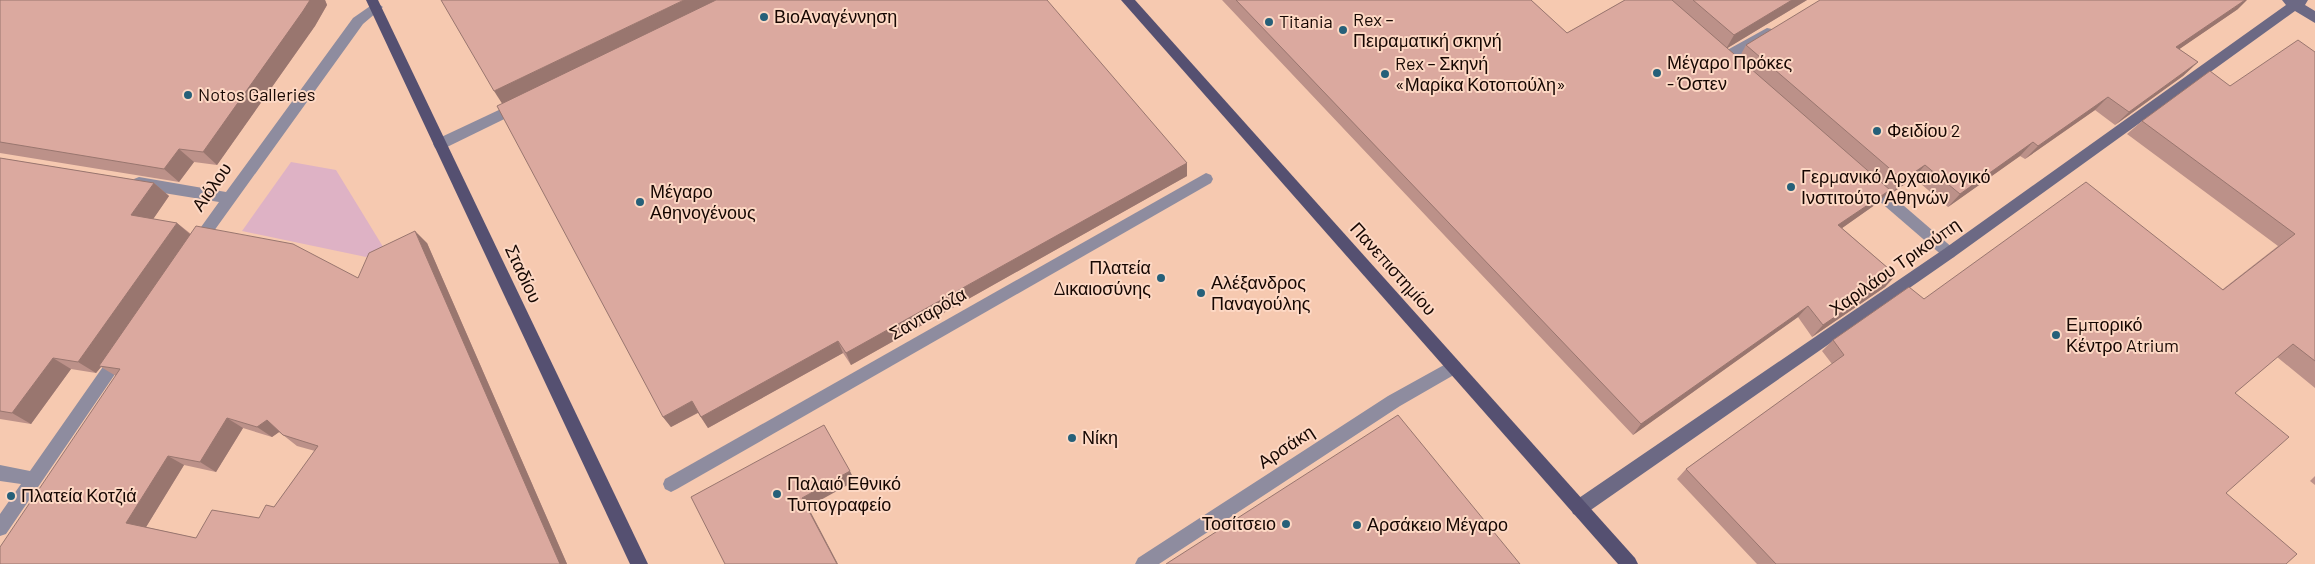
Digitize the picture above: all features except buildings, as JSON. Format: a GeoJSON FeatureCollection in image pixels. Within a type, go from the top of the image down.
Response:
{"type":"FeatureCollection","features":[{"type":"Feature","properties":{"kind":"main road","name":"Πανεπιστημίου"},"geometry":{"type":"LineString","coordinates":[[1127,0],[1629,564]]}},
{"type":"Feature","properties":{"kind":"main road","name":"Σταδίου"},"geometry":{"type":"LineString","coordinates":[[376,2],[440,144],[639,564]]}},
{"type":"Feature","properties":{"kind":"street","name":"Αιόλου"},"geometry":{"type":"LineString","coordinates":[[190,254],[358,21],[376,2]]}},
{"type":"Feature","properties":{"kind":"street"},"geometry":{"type":"LineString","coordinates":[[2295,2],[2315,18]]}},
{"type":"Feature","properties":{"kind":"street","name":"Χαριλάου Τρικούπη"},"geometry":{"type":"LineString","coordinates":[[1579,508],[1949,253],[2295,2]]}},
{"type":"Feature","properties":{"kind":"street"},"geometry":{"type":"LineString","coordinates":[[1711,46],[1728,62],[1774,28]]}},
{"type":"Feature","properties":{"kind":"street"},"geometry":{"type":"LineString","coordinates":[[440,144],[532,99]]}},
{"type":"Feature","properties":{"kind":"street"},"geometry":{"type":"LineString","coordinates":[[1859,175],[1949,253]]}},
{"type":"Feature","properties":{"kind":"street","name":"Σανταρόζα"},"geometry":{"type":"LineString","coordinates":[[671,484],[1206,179]]}},
{"type":"Feature","properties":{"kind":"street"},"geometry":{"type":"LineString","coordinates":[[127,181],[229,198]]}},
{"type":"Feature","properties":{"kind":"street"},"geometry":{"type":"LineString","coordinates":[[0,528],[128,343]]}},
{"type":"Feature","properties":{"kind":"street","name":"Αρσάκη"},"geometry":{"type":"LineString","coordinates":[[1144,564],[1394,401],[1453,367]]}},
{"type":"Feature","properties":{"kind":"street"},"geometry":{"type":"LineString","coordinates":[[0,473],[34,479]]}},
{"type":"Feature","properties":{"kind":"shaded area"},"geometry":{"type":"Polygon","coordinates":[[[291,162],[336,170],[385,250],[366,257],[242,231],[291,162]]]}},
{"type":"Feature","properties":{"kind":"place","name":"ΒιοΑναγέννηση"},"geometry":{"type":"Point","coordinates":[764,17]}},
{"type":"Feature","properties":{"kind":"place","name":"Titania"},"geometry":{"type":"Point","coordinates":[1269,22]}},
{"type":"Feature","properties":{"kind":"place","name":"Rex – Πειραματική σκηνή"},"geometry":{"type":"Point","coordinates":[1343,30]}},
{"type":"Feature","properties":{"kind":"place","name":"Μέγαρο Πρόκες - Όστεν"},"geometry":{"type":"Point","coordinates":[1657,73]}},
{"type":"Feature","properties":{"kind":"place","name":"Rex – Σκηνή «Μαρίκα Κοτοπούλη»"},"geometry":{"type":"Point","coordinates":[1385,74]}},
{"type":"Feature","properties":{"kind":"place","name":"Notos Galleries"},"geometry":{"type":"Point","coordinates":[188,95]}},
{"type":"Feature","properties":{"kind":"place","name":"Φειδίου 2"},"geometry":{"type":"Point","coordinates":[1877,131]}},
{"type":"Feature","properties":{"kind":"place","name":"Γερμανικό Αρχαιολογικό Ινστιτούτο Αθηνών"},"geometry":{"type":"Point","coordinates":[1791,187]}},
{"type":"Feature","properties":{"kind":"place","name":"Μέγαρο Αθηνογένους"},"geometry":{"type":"Point","coordinates":[640,202]}},
{"type":"Feature","properties":{"kind":"place","name":"Πλατεία Δικαιοσύνης"},"geometry":{"type":"Point","coordinates":[1161,278]}},
{"type":"Feature","properties":{"kind":"place","name":"Αλέξανδρος Παναγούλης"},"geometry":{"type":"Point","coordinates":[1201,293]}},
{"type":"Feature","properties":{"kind":"place","name":"Εμπορικό Κέντρο Atrium"},"geometry":{"type":"Point","coordinates":[2056,335]}},
{"type":"Feature","properties":{"kind":"place","name":"Νίκη"},"geometry":{"type":"Point","coordinates":[1072,438]}},
{"type":"Feature","properties":{"kind":"place","name":"Παλαιό Εθνικό Τυπογραφείο"},"geometry":{"type":"Point","coordinates":[777,494]}},
{"type":"Feature","properties":{"kind":"place","name":"Πλατεία Κοτζιά"},"geometry":{"type":"Point","coordinates":[11,496]}},
{"type":"Feature","properties":{"kind":"place","name":"Τοσίτσειο"},"geometry":{"type":"Point","coordinates":[1286,524]}},
{"type":"Feature","properties":{"kind":"place","name":"Αρσάκειο Μέγαρο"},"geometry":{"type":"Point","coordinates":[1357,525]}}]}
